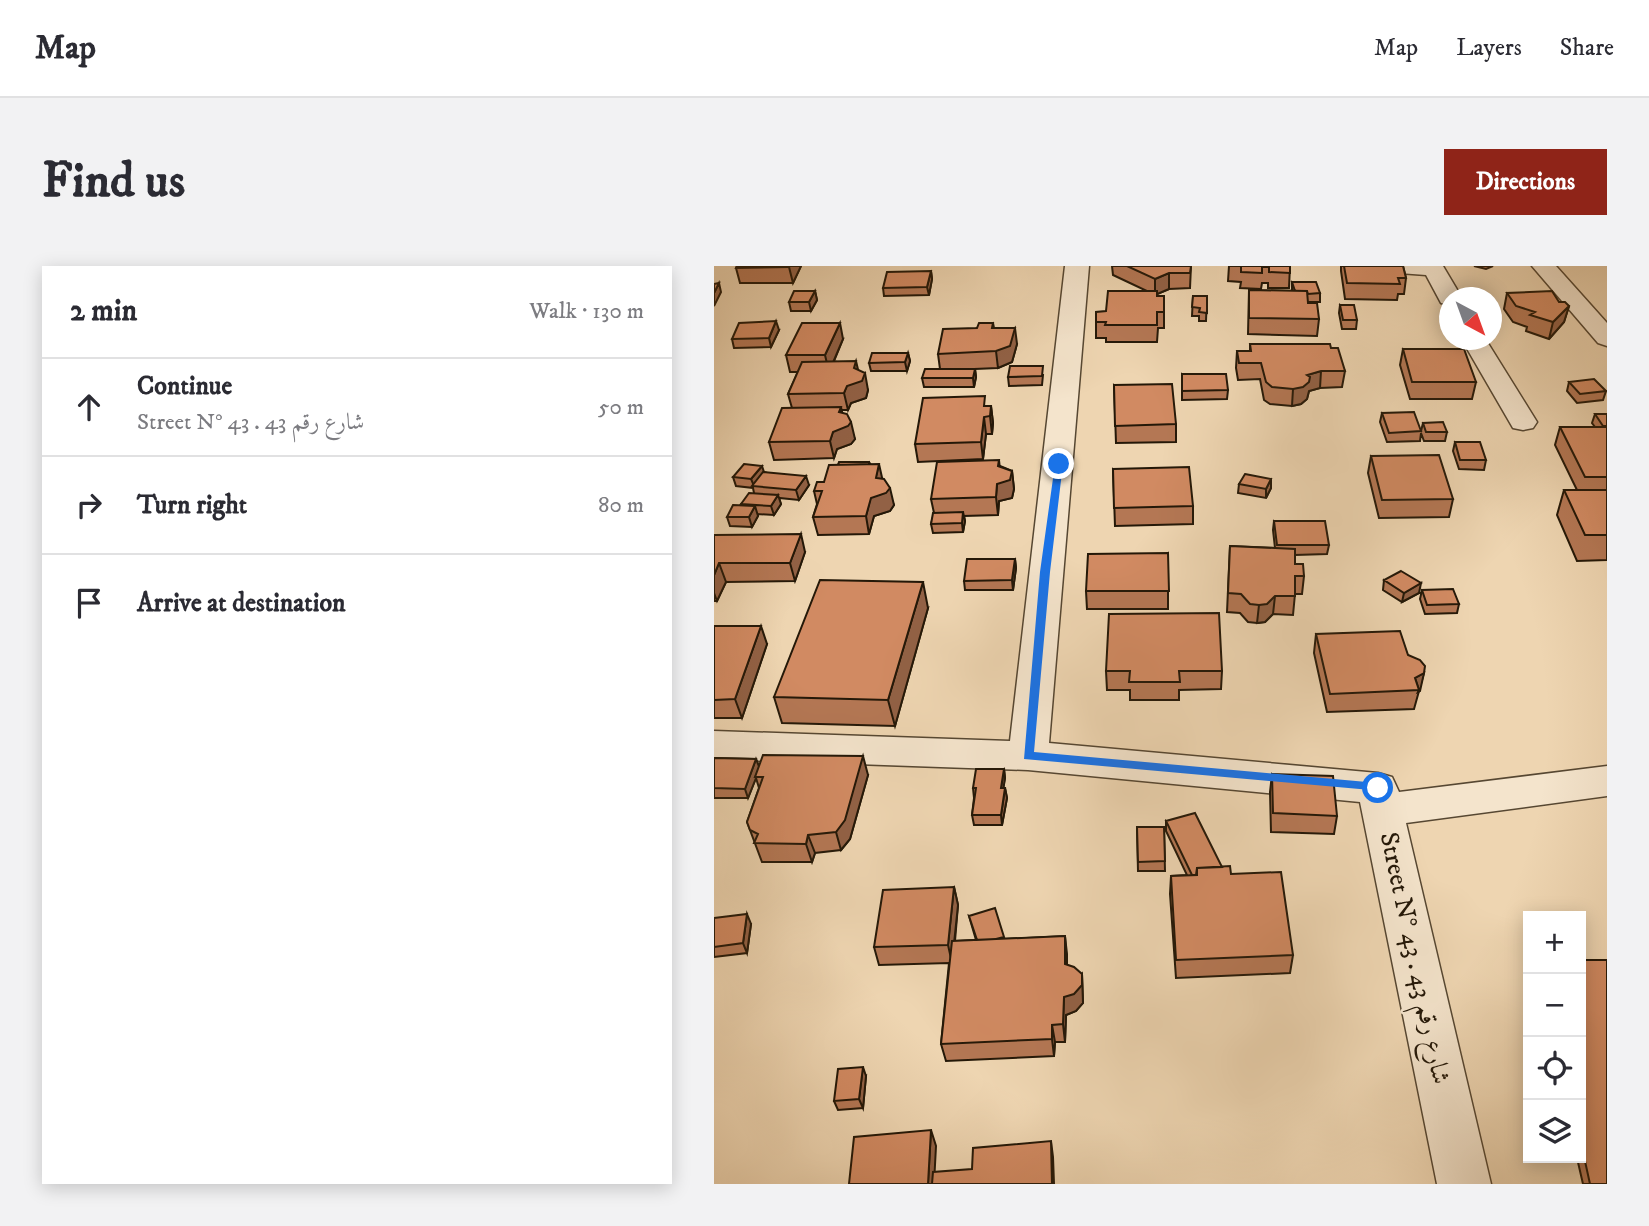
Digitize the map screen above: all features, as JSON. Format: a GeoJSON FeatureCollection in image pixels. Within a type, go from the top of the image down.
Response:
{"type":"FeatureCollection","features":[{"type":"Feature","properties":{"kind":"street"},"geometry":{"type":"LineString","coordinates":[[714,745],[1028,756],[1077,266]]}},
{"type":"Feature","properties":{"kind":"street"},"geometry":{"type":"LineString","coordinates":[[1380,266],[1434,269],[1444,287]]}},
{"type":"Feature","properties":{"kind":"street"},"geometry":{"type":"LineString","coordinates":[[1544,266],[1607,338]]}},
{"type":"Feature","properties":{"kind":"street"},"geometry":{"type":"LineString","coordinates":[[1480,350],[1523,422]]}},
{"type":"Feature","properties":{"kind":"street","name":"Street N° 43 . شارع رقم 43"},"geometry":{"type":"LineString","coordinates":[[1028,756],[1378,788],[1464,1184]]}},
{"type":"Feature","properties":{"kind":"street"},"geometry":{"type":"LineString","coordinates":[[1384,810],[1607,781]]}},
{"type":"Feature","properties":{"kind":"building"},"geometry":{"type":"Polygon","coordinates":[[[737,266],[790,266],[736,268],[737,266]]]}},
{"type":"Feature","properties":{"kind":"building"},"geometry":{"type":"Polygon","coordinates":[[[1127,266],[1191,266],[1190,273],[1169,273],[1155,279],[1127,266]]]}},
{"type":"Feature","properties":{"kind":"building"},"geometry":{"type":"Polygon","coordinates":[[[1241,266],[1290,266],[1290,273],[1269,272],[1269,267],[1262,267],[1262,273],[1241,272],[1241,266]]]}},
{"type":"Feature","properties":{"kind":"building"},"geometry":{"type":"Polygon","coordinates":[[[1344,266],[1403,266],[1406,278],[1398,278],[1400,284],[1347,283],[1344,266]]]}},
{"type":"Feature","properties":{"kind":"building"},"geometry":{"type":"Polygon","coordinates":[[[931,271],[927,287],[883,288],[887,272],[931,271]]]}},
{"type":"Feature","properties":{"kind":"building"},"geometry":{"type":"Polygon","coordinates":[[[1292,282],[1316,282],[1320,293],[1295,291],[1292,282]]]}},
{"type":"Feature","properties":{"kind":"building"},"geometry":{"type":"Polygon","coordinates":[[[1249,290],[1307,291],[1308,303],[1317,303],[1319,319],[1249,318],[1249,290]]]}},
{"type":"Feature","properties":{"kind":"building"},"geometry":{"type":"Polygon","coordinates":[[[794,291],[815,291],[809,302],[789,302],[794,291]]]}},
{"type":"Feature","properties":{"kind":"building"},"geometry":{"type":"Polygon","coordinates":[[[1108,291],[1157,291],[1157,296],[1164,296],[1164,312],[1157,312],[1157,325],[1105,325],[1106,322],[1096,322],[1096,312],[1106,311],[1108,291]]]}},
{"type":"Feature","properties":{"kind":"building"},"geometry":{"type":"Polygon","coordinates":[[[1552,291],[1559,302],[1565,302],[1569,306],[1553,322],[1530,315],[1535,312],[1516,306],[1507,293],[1552,291]]]}},
{"type":"Feature","properties":{"kind":"building"},"geometry":{"type":"Polygon","coordinates":[[[1193,296],[1207,296],[1207,313],[1192,307],[1193,296]]]}},
{"type":"Feature","properties":{"kind":"building"},"geometry":{"type":"Polygon","coordinates":[[[1340,305],[1354,305],[1357,320],[1343,320],[1340,305]]]}},
{"type":"Feature","properties":{"kind":"building"},"geometry":{"type":"Polygon","coordinates":[[[776,321],[769,338],[732,339],[739,323],[776,321]]]}},
{"type":"Feature","properties":{"kind":"building"},"geometry":{"type":"Polygon","coordinates":[[[802,323],[840,323],[825,355],[786,355],[802,323]]]}},
{"type":"Feature","properties":{"kind":"building"},"geometry":{"type":"Polygon","coordinates":[[[979,323],[993,323],[992,328],[1015,328],[1010,346],[996,351],[938,354],[943,329],[977,328],[979,323]]]}},
{"type":"Feature","properties":{"kind":"building"},"geometry":{"type":"Polygon","coordinates":[[[1250,344],[1330,344],[1331,348],[1338,348],[1345,371],[1321,371],[1307,375],[1310,377],[1309,382],[1303,387],[1272,387],[1266,382],[1261,363],[1239,363],[1237,351],[1251,351],[1250,344]]]}},
{"type":"Feature","properties":{"kind":"building"},"geometry":{"type":"Polygon","coordinates":[[[1403,349],[1464,350],[1476,382],[1412,382],[1403,349]]]}},
{"type":"Feature","properties":{"kind":"building"},"geometry":{"type":"Polygon","coordinates":[[[872,353],[908,353],[905,362],[869,363],[872,353]]]}},
{"type":"Feature","properties":{"kind":"building"},"geometry":{"type":"Polygon","coordinates":[[[856,361],[854,368],[865,373],[862,381],[847,386],[844,393],[788,394],[802,362],[856,361]]]}},
{"type":"Feature","properties":{"kind":"building"},"geometry":{"type":"Polygon","coordinates":[[[1010,366],[1043,366],[1042,376],[1008,377],[1010,366]]]}},
{"type":"Feature","properties":{"kind":"building"},"geometry":{"type":"Polygon","coordinates":[[[925,369],[975,369],[973,378],[922,378],[925,369]]]}},
{"type":"Feature","properties":{"kind":"building"},"geometry":{"type":"Polygon","coordinates":[[[1182,374],[1226,374],[1228,390],[1182,391],[1182,374]]]}},
{"type":"Feature","properties":{"kind":"building"},"geometry":{"type":"Polygon","coordinates":[[[1594,379],[1606,391],[1580,394],[1569,382],[1594,379]]]}},
{"type":"Feature","properties":{"kind":"building"},"geometry":{"type":"Polygon","coordinates":[[[1172,384],[1176,424],[1115,426],[1114,385],[1172,384]]]}},
{"type":"Feature","properties":{"kind":"building"},"geometry":{"type":"Polygon","coordinates":[[[985,396],[984,406],[991,406],[990,416],[984,417],[981,442],[915,444],[923,398],[985,396]]]}},
{"type":"Feature","properties":{"kind":"building"},"geometry":{"type":"Polygon","coordinates":[[[841,407],[839,412],[847,414],[851,422],[833,432],[830,441],[769,442],[782,408],[841,407]]]}},
{"type":"Feature","properties":{"kind":"building"},"geometry":{"type":"Polygon","coordinates":[[[1414,412],[1421,431],[1389,433],[1382,413],[1414,412]]]}},
{"type":"Feature","properties":{"kind":"building"},"geometry":{"type":"Polygon","coordinates":[[[1595,414],[1607,414],[1607,426],[1603,426],[1595,414]]]}},
{"type":"Feature","properties":{"kind":"building"},"geometry":{"type":"Polygon","coordinates":[[[1443,422],[1447,432],[1426,432],[1423,423],[1443,422]]]}},
{"type":"Feature","properties":{"kind":"building"},"geometry":{"type":"Polygon","coordinates":[[[1560,427],[1607,427],[1607,477],[1585,477],[1560,427]]]}},
{"type":"Feature","properties":{"kind":"building"},"geometry":{"type":"Polygon","coordinates":[[[1455,442],[1480,442],[1486,460],[1460,460],[1455,442]]]}},
{"type":"Feature","properties":{"kind":"building"},"geometry":{"type":"Polygon","coordinates":[[[1439,455],[1453,499],[1382,500],[1371,456],[1439,455]]]}},
{"type":"Feature","properties":{"kind":"building"},"geometry":{"type":"Polygon","coordinates":[[[999,460],[998,466],[1012,471],[1010,480],[997,484],[996,497],[931,499],[937,462],[999,460]]]}},
{"type":"Feature","properties":{"kind":"building"},"geometry":{"type":"Polygon","coordinates":[[[839,462],[869,462],[869,464],[838,465],[839,462]]]}},
{"type":"Feature","properties":{"kind":"building"},"geometry":{"type":"Polygon","coordinates":[[[744,464],[762,466],[751,479],[733,477],[744,464]]]}},
{"type":"Feature","properties":{"kind":"building"},"geometry":{"type":"Polygon","coordinates":[[[879,464],[876,478],[884,479],[890,488],[886,493],[871,498],[866,516],[813,517],[822,491],[814,491],[817,482],[824,482],[829,465],[879,464]]]}},
{"type":"Feature","properties":{"kind":"building"},"geometry":{"type":"Polygon","coordinates":[[[1189,467],[1193,506],[1114,508],[1113,469],[1189,467]]]}},
{"type":"Feature","properties":{"kind":"building"},"geometry":{"type":"Polygon","coordinates":[[[763,472],[806,476],[796,490],[752,486],[763,472]]]}},
{"type":"Feature","properties":{"kind":"building"},"geometry":{"type":"Polygon","coordinates":[[[1245,474],[1271,479],[1266,489],[1239,484],[1245,474]]]}},
{"type":"Feature","properties":{"kind":"building"},"geometry":{"type":"Polygon","coordinates":[[[1564,490],[1607,490],[1607,535],[1585,535],[1564,490]]]}},
{"type":"Feature","properties":{"kind":"building"},"geometry":{"type":"Polygon","coordinates":[[[749,493],[778,495],[771,506],[741,504],[749,493]]]}},
{"type":"Feature","properties":{"kind":"building"},"geometry":{"type":"Polygon","coordinates":[[[733,505],[755,506],[749,517],[727,517],[733,505]]]}},
{"type":"Feature","properties":{"kind":"building"},"geometry":{"type":"Polygon","coordinates":[[[963,512],[962,523],[931,524],[933,513],[963,512]]]}},
{"type":"Feature","properties":{"kind":"building"},"geometry":{"type":"Polygon","coordinates":[[[1274,521],[1325,521],[1329,545],[1277,545],[1274,521]]]}},
{"type":"Feature","properties":{"kind":"building"},"geometry":{"type":"Polygon","coordinates":[[[801,534],[790,563],[719,563],[714,575],[714,535],[801,534]]]}},
{"type":"Feature","properties":{"kind":"building"},"geometry":{"type":"Polygon","coordinates":[[[1230,546],[1295,549],[1295,564],[1303,564],[1304,576],[1295,576],[1295,596],[1275,596],[1267,604],[1259,605],[1250,604],[1241,594],[1228,593],[1230,546]]]}},
{"type":"Feature","properties":{"kind":"building"},"geometry":{"type":"Polygon","coordinates":[[[1168,553],[1169,591],[1086,591],[1088,554],[1168,553]]]}},
{"type":"Feature","properties":{"kind":"building"},"geometry":{"type":"Polygon","coordinates":[[[967,559],[1015,559],[1012,580],[964,581],[967,559]]]}},
{"type":"Feature","properties":{"kind":"building"},"geometry":{"type":"Polygon","coordinates":[[[1401,571],[1421,583],[1404,593],[1384,580],[1401,571]]]}},
{"type":"Feature","properties":{"kind":"building"},"geometry":{"type":"Polygon","coordinates":[[[820,580],[923,582],[888,700],[774,697],[820,580]]]}},
{"type":"Feature","properties":{"kind":"building"},"geometry":{"type":"Polygon","coordinates":[[[1453,589],[1459,604],[1427,605],[1422,590],[1453,589]]]}},
{"type":"Feature","properties":{"kind":"building"},"geometry":{"type":"Polygon","coordinates":[[[1219,613],[1222,671],[1179,671],[1180,682],[1129,682],[1130,671],[1106,671],[1109,614],[1219,613]]]}},
{"type":"Feature","properties":{"kind":"building"},"geometry":{"type":"Polygon","coordinates":[[[714,626],[761,626],[735,699],[714,700],[714,626]]]}},
{"type":"Feature","properties":{"kind":"building"},"geometry":{"type":"Polygon","coordinates":[[[1400,631],[1408,655],[1420,660],[1425,666],[1424,673],[1415,678],[1419,690],[1330,694],[1316,634],[1400,631]]]}},
{"type":"Feature","properties":{"kind":"building"},"geometry":{"type":"Polygon","coordinates":[[[763,755],[863,756],[845,820],[836,832],[808,835],[806,844],[754,843],[758,834],[750,830],[747,822],[763,777],[755,777],[763,755]]]}},
{"type":"Feature","properties":{"kind":"building"},"geometry":{"type":"Polygon","coordinates":[[[714,758],[756,759],[745,789],[714,788],[714,758]]]}},
{"type":"Feature","properties":{"kind":"building"},"geometry":{"type":"Polygon","coordinates":[[[976,769],[1004,769],[1001,788],[1005,788],[1001,815],[972,815],[976,769]]]}},
{"type":"Feature","properties":{"kind":"building"},"geometry":{"type":"Polygon","coordinates":[[[1272,774],[1333,776],[1337,816],[1273,813],[1272,774]]]}},
{"type":"Feature","properties":{"kind":"building"},"geometry":{"type":"Polygon","coordinates":[[[1195,813],[1222,867],[1197,868],[1196,875],[1192,875],[1166,821],[1195,813]]]}},
{"type":"Feature","properties":{"kind":"building"},"geometry":{"type":"Polygon","coordinates":[[[1137,827],[1164,827],[1165,861],[1138,862],[1137,827]]]}},
{"type":"Feature","properties":{"kind":"building"},"geometry":{"type":"Polygon","coordinates":[[[1230,866],[1231,874],[1281,872],[1293,955],[1176,960],[1171,876],[1197,875],[1197,868],[1230,866]]]}},
{"type":"Feature","properties":{"kind":"building"},"geometry":{"type":"Polygon","coordinates":[[[954,887],[948,945],[874,947],[883,890],[954,887]]]}},
{"type":"Feature","properties":{"kind":"building"},"geometry":{"type":"Polygon","coordinates":[[[995,908],[1004,937],[977,940],[969,916],[995,908]]]}},
{"type":"Feature","properties":{"kind":"building"},"geometry":{"type":"Polygon","coordinates":[[[747,914],[743,943],[714,947],[714,918],[747,914]]]}},
{"type":"Feature","properties":{"kind":"building"},"geometry":{"type":"Polygon","coordinates":[[[1065,936],[1065,964],[1082,974],[1082,985],[1074,994],[1064,997],[1063,1024],[1052,1025],[1052,1039],[941,1044],[952,941],[1065,936]]]}},
{"type":"Feature","properties":{"kind":"building"},"geometry":{"type":"Polygon","coordinates":[[[1586,960],[1607,960],[1607,1184],[1590,1184],[1585,1163],[1586,960]]]}},
{"type":"Feature","properties":{"kind":"building"},"geometry":{"type":"Polygon","coordinates":[[[863,1067],[859,1099],[834,1101],[838,1069],[863,1067]]]}},
{"type":"Feature","properties":{"kind":"building"},"geometry":{"type":"Polygon","coordinates":[[[931,1130],[928,1184],[849,1184],[854,1137],[931,1130]]]}},
{"type":"Feature","properties":{"kind":"building"},"geometry":{"type":"Polygon","coordinates":[[[1051,1141],[1052,1184],[932,1184],[933,1172],[972,1169],[973,1148],[1051,1141]]]}},
{"type":"Feature","properties":{"kind":"route"},"geometry":{"type":"LineString","coordinates":[[1059,464],[1045,572],[1028,756],[1378,788]]}}]}
